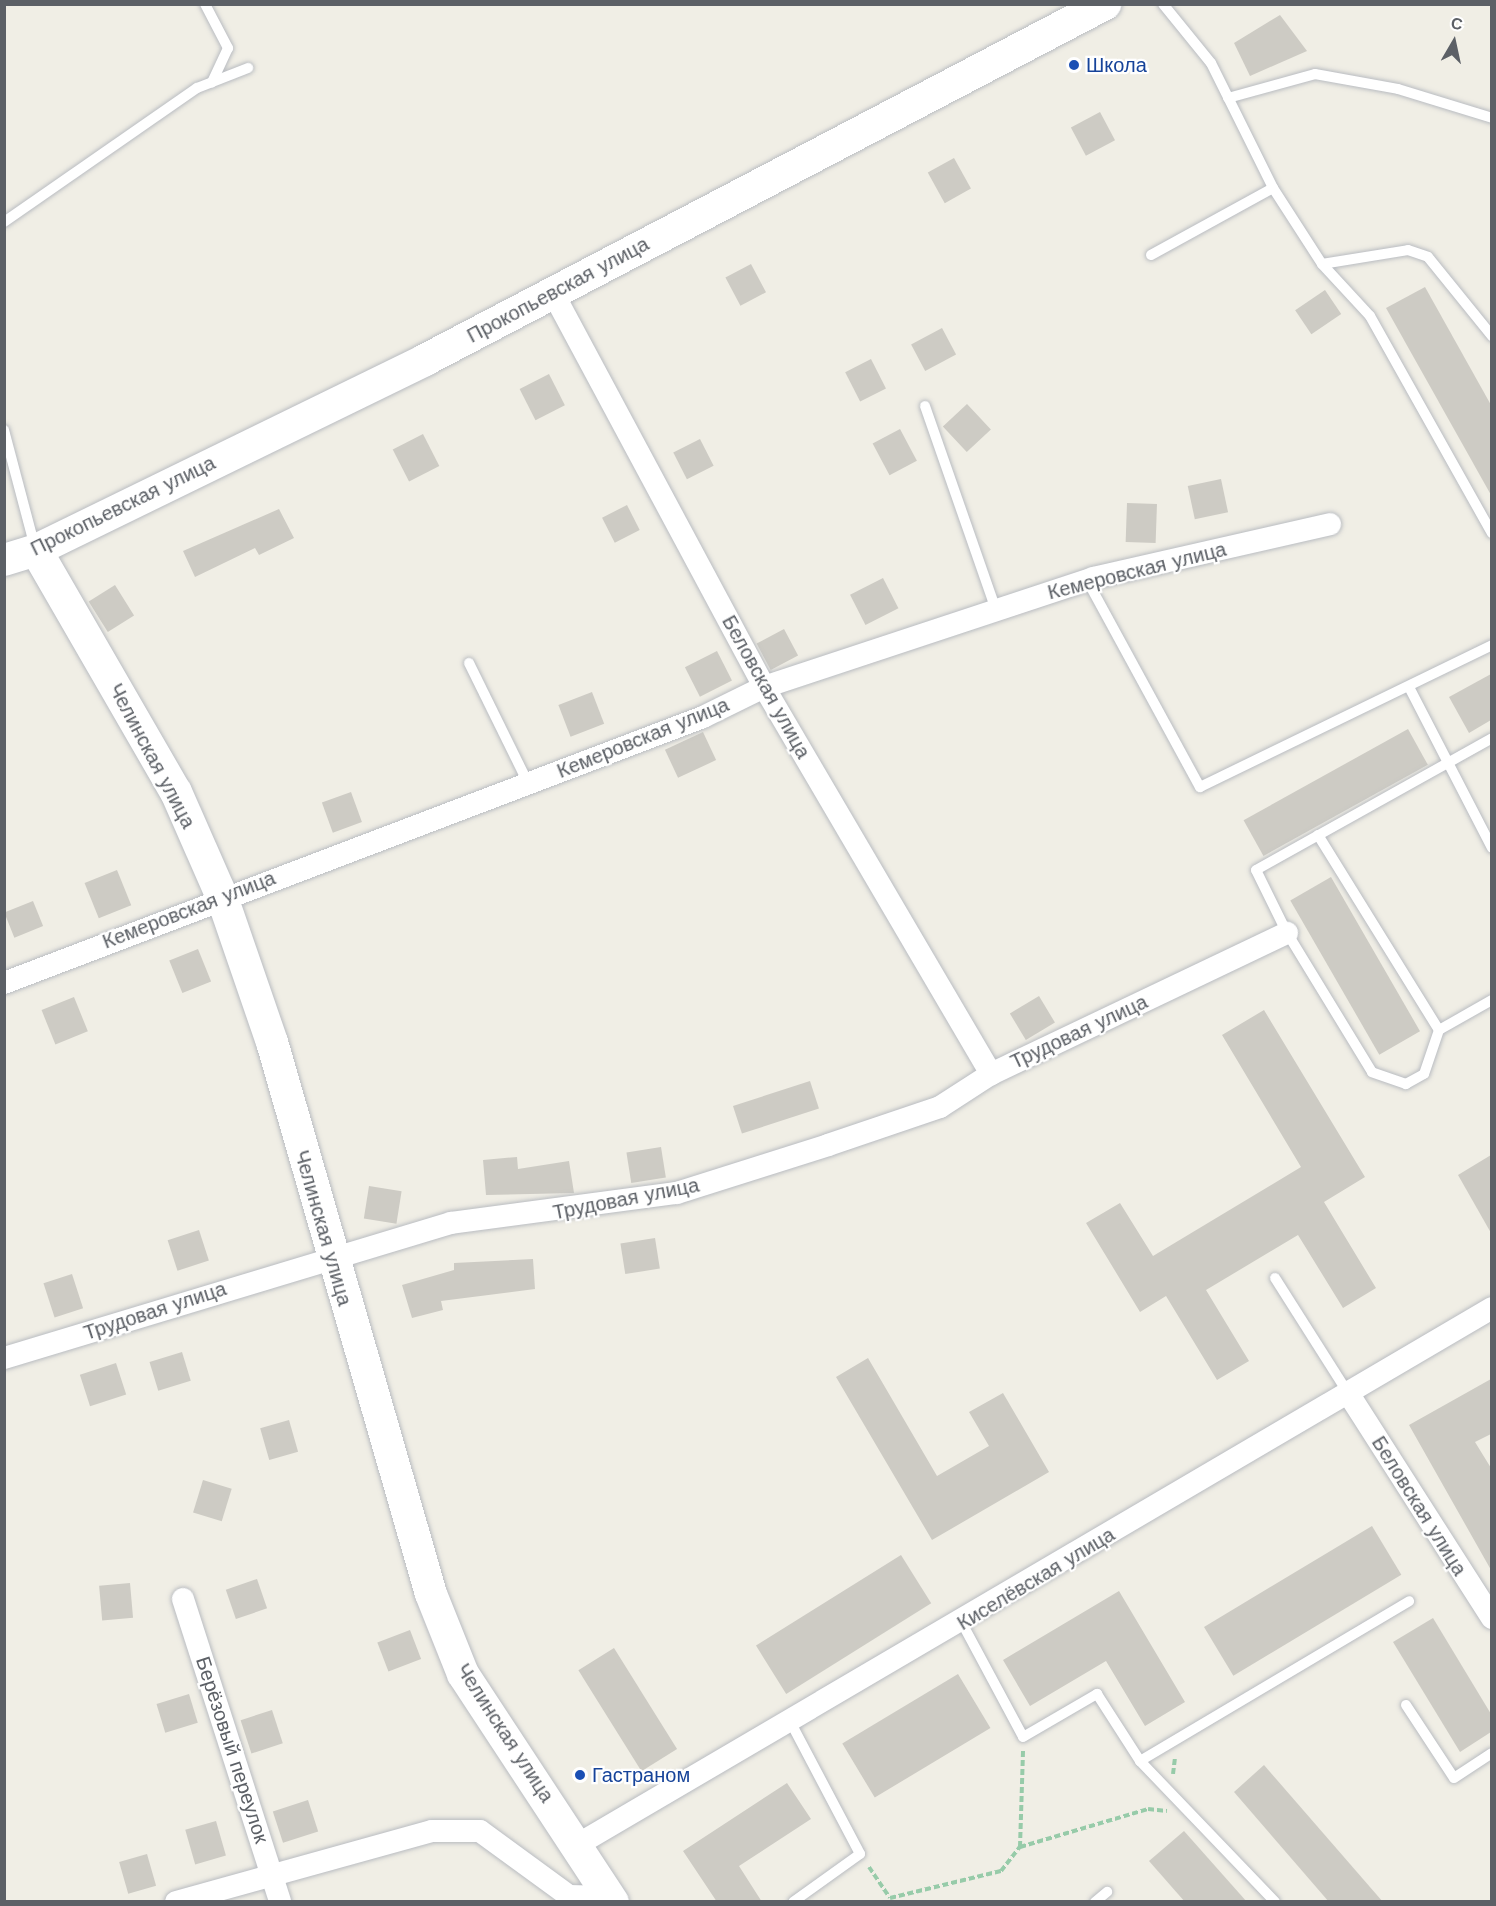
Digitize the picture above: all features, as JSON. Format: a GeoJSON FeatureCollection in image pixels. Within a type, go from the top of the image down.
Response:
{"type":"FeatureCollection","features":[{"type":"Feature","properties":{"kind":"street","name":"Прокопьевская улица"},"geometry":{"type":"LineString","coordinates":[[4,560],[36,550],[553,293],[1091,8]]}},
{"type":"Feature","properties":{"kind":"street","name":"Беловская улица"},"geometry":{"type":"LineString","coordinates":[[553,293],[764,687],[991,1074]]}},
{"type":"Feature","properties":{"kind":"street","name":"Кемеровская улица"},"geometry":{"type":"LineString","coordinates":[[4,983],[222,897],[703,717],[764,687],[1087,580],[1330,524]]}},
{"type":"Feature","properties":{"kind":"street","name":"Челинская улица"},"geometry":{"type":"LineString","coordinates":[[36,550],[176,792],[222,897],[272,1042],[331,1260],[430,1594],[463,1674],[612,1899]]}},
{"type":"Feature","properties":{"kind":"street","name":"Трудовая улица"},"geometry":{"type":"LineString","coordinates":[[4,1358],[451,1223],[677,1193],[940,1107],[991,1074],[1287,933]]}},
{"type":"Feature","properties":{"kind":"street","name":"Киселёвская улица"},"geometry":{"type":"LineString","coordinates":[[577,1845],[962,1623],[1491,1308]]}},
{"type":"Feature","properties":{"kind":"street","name":"Беловская улица"},"geometry":{"type":"LineString","coordinates":[[1348,1393],[1491,1618]]}},
{"type":"Feature","properties":{"kind":"street","name":"Берёзовый переулок"},"geometry":{"type":"LineString","coordinates":[[183,1599],[273,1872],[280,1902]]}},
{"type":"Feature","properties":{"kind":"street"},"geometry":{"type":"LineString","coordinates":[[176,1902],[273,1872],[432,1830],[480,1831],[569,1896],[612,1899]]}},
{"type":"Feature","properties":{"kind":"lane"},"geometry":{"type":"LineString","coordinates":[[205,4],[228,48],[212,82]]}},
{"type":"Feature","properties":{"kind":"lane"},"geometry":{"type":"LineString","coordinates":[[1163,4],[1211,63],[1273,188],[1322,264],[1370,316],[1491,533]]}},
{"type":"Feature","properties":{"kind":"lane"},"geometry":{"type":"LineString","coordinates":[[4,222],[212,82],[248,68]]}},
{"type":"Feature","properties":{"kind":"lane"},"geometry":{"type":"LineString","coordinates":[[1228,98],[1315,74],[1398,89],[1491,118]]}},
{"type":"Feature","properties":{"kind":"lane"},"geometry":{"type":"LineString","coordinates":[[1151,255],[1273,188]]}},
{"type":"Feature","properties":{"kind":"lane"},"geometry":{"type":"LineString","coordinates":[[1322,264],[1408,250],[1428,257],[1491,336]]}},
{"type":"Feature","properties":{"kind":"lane"},"geometry":{"type":"LineString","coordinates":[[925,406],[996,610]]}},
{"type":"Feature","properties":{"kind":"lane"},"geometry":{"type":"LineString","coordinates":[[4,430],[36,550]]}},
{"type":"Feature","properties":{"kind":"lane"},"geometry":{"type":"LineString","coordinates":[[1087,580],[1200,787],[1491,645]]}},
{"type":"Feature","properties":{"kind":"lane"},"geometry":{"type":"LineString","coordinates":[[469,663],[528,783]]}},
{"type":"Feature","properties":{"kind":"lane"},"geometry":{"type":"LineString","coordinates":[[1409,687],[1491,848]]}},
{"type":"Feature","properties":{"kind":"lane"},"geometry":{"type":"LineString","coordinates":[[1491,738],[1256,870],[1287,933],[1372,1072],[1383,1080],[1406,1084],[1424,1074],[1439,1030],[1491,1000]]}},
{"type":"Feature","properties":{"kind":"lane"},"geometry":{"type":"LineString","coordinates":[[1318,835],[1439,1030]]}},
{"type":"Feature","properties":{"kind":"lane"},"geometry":{"type":"LineString","coordinates":[[1275,1278],[1348,1393]]}},
{"type":"Feature","properties":{"kind":"lane"},"geometry":{"type":"LineString","coordinates":[[1140,1761],[1409,1601]]}},
{"type":"Feature","properties":{"kind":"lane"},"geometry":{"type":"LineString","coordinates":[[962,1623],[1023,1737],[1098,1694],[1140,1761],[1275,1902]]}},
{"type":"Feature","properties":{"kind":"lane"},"geometry":{"type":"LineString","coordinates":[[1406,1705],[1454,1778],[1491,1753]]}},
{"type":"Feature","properties":{"kind":"lane"},"geometry":{"type":"LineString","coordinates":[[791,1723],[860,1854],[794,1902]]}},
{"type":"Feature","properties":{"kind":"lane"},"geometry":{"type":"LineString","coordinates":[[1095,1902],[1107,1892]]}},
{"type":"Feature","properties":{"kind":"path"},"geometry":{"type":"LineString","coordinates":[[860,1854],[890,1898],[1001,1871],[1020,1846],[1023,1737]]}},
{"type":"Feature","properties":{"kind":"path"},"geometry":{"type":"LineString","coordinates":[[1020,1846],[1148,1809],[1170,1811],[1176,1740]]}},
{"type":"Feature","properties":{"kind":"building"},"geometry":{"type":"Polygon","coordinates":[[[1280,15],[1307,51],[1250,76],[1234,43],[1280,15]]]}},
{"type":"Feature","properties":{"kind":"building"},"geometry":{"type":"Polygon","coordinates":[[[1100,112],[1115,140],[1086,156],[1071,127],[1100,112]]]}},
{"type":"Feature","properties":{"kind":"building"},"geometry":{"type":"Polygon","coordinates":[[[954,158],[971,189],[945,203],[928,173],[954,158]]]}},
{"type":"Feature","properties":{"kind":"building"},"geometry":{"type":"Polygon","coordinates":[[[751,264],[766,292],[740,306],[725,278],[751,264]]]}},
{"type":"Feature","properties":{"kind":"building"},"geometry":{"type":"Polygon","coordinates":[[[1425,287],[1491,405],[1491,495],[1386,308],[1425,287]]]}},
{"type":"Feature","properties":{"kind":"building"},"geometry":{"type":"Polygon","coordinates":[[[1325,290],[1341,314],[1311,334],[1295,310],[1325,290]]]}},
{"type":"Feature","properties":{"kind":"building"},"geometry":{"type":"Polygon","coordinates":[[[942,328],[956,354],[925,371],[911,344],[942,328]]]}},
{"type":"Feature","properties":{"kind":"building"},"geometry":{"type":"Polygon","coordinates":[[[871,359],[886,388],[860,402],[845,372],[871,359]]]}},
{"type":"Feature","properties":{"kind":"building"},"geometry":{"type":"Polygon","coordinates":[[[549,374],[565,405],[535,420],[520,389],[549,374]]]}},
{"type":"Feature","properties":{"kind":"building"},"geometry":{"type":"Polygon","coordinates":[[[967,404],[991,430],[967,452],[943,427],[967,404]]]}},
{"type":"Feature","properties":{"kind":"building"},"geometry":{"type":"Polygon","coordinates":[[[900,429],[917,461],[890,475],[873,444],[900,429]]]}},
{"type":"Feature","properties":{"kind":"building"},"geometry":{"type":"Polygon","coordinates":[[[423,434],[439,466],[409,482],[393,449],[423,434]]]}},
{"type":"Feature","properties":{"kind":"building"},"geometry":{"type":"Polygon","coordinates":[[[700,439],[714,466],[687,479],[673,453],[700,439]]]}},
{"type":"Feature","properties":{"kind":"building"},"geometry":{"type":"Polygon","coordinates":[[[1221,479],[1228,512],[1195,519],[1188,486],[1221,479]]]}},
{"type":"Feature","properties":{"kind":"building"},"geometry":{"type":"Polygon","coordinates":[[[1127,503],[1157,504],[1156,543],[1126,542],[1127,503]]]}},
{"type":"Feature","properties":{"kind":"building"},"geometry":{"type":"Polygon","coordinates":[[[627,505],[640,530],[615,543],[602,518],[627,505]]]}},
{"type":"Feature","properties":{"kind":"building"},"geometry":{"type":"Polygon","coordinates":[[[279,509],[294,538],[259,555],[255,548],[195,577],[183,551],[279,509]]]}},
{"type":"Feature","properties":{"kind":"building"},"geometry":{"type":"Polygon","coordinates":[[[883,578],[898,608],[865,625],[850,595],[883,578]]]}},
{"type":"Feature","properties":{"kind":"building"},"geometry":{"type":"Polygon","coordinates":[[[115,585],[134,616],[108,632],[89,601],[115,585]]]}},
{"type":"Feature","properties":{"kind":"building"},"geometry":{"type":"Polygon","coordinates":[[[784,629],[798,655],[771,670],[757,644],[784,629]]]}},
{"type":"Feature","properties":{"kind":"building"},"geometry":{"type":"Polygon","coordinates":[[[717,651],[732,680],[700,697],[685,667],[717,651]]]}},
{"type":"Feature","properties":{"kind":"building"},"geometry":{"type":"Polygon","coordinates":[[[1491,674],[1491,720],[1469,733],[1449,697],[1491,674]]]}},
{"type":"Feature","properties":{"kind":"building"},"geometry":{"type":"Polygon","coordinates":[[[592,692],[604,724],[571,737],[558,705],[592,692]]]}},
{"type":"Feature","properties":{"kind":"building"},"geometry":{"type":"Polygon","coordinates":[[[1408,729],[1428,765],[1263,856],[1244,820],[1408,729]]]}},
{"type":"Feature","properties":{"kind":"building"},"geometry":{"type":"Polygon","coordinates":[[[703,732],[716,760],[678,778],[665,750],[703,732]]]}},
{"type":"Feature","properties":{"kind":"building"},"geometry":{"type":"Polygon","coordinates":[[[351,792],[362,822],[333,833],[322,803],[351,792]]]}},
{"type":"Feature","properties":{"kind":"building"},"geometry":{"type":"Polygon","coordinates":[[[117,870],[131,905],[99,918],[85,883],[117,870]]]}},
{"type":"Feature","properties":{"kind":"building"},"geometry":{"type":"Polygon","coordinates":[[[1331,877],[1420,1031],[1379,1055],[1290,901],[1331,877]]]}},
{"type":"Feature","properties":{"kind":"building"},"geometry":{"type":"Polygon","coordinates":[[[33,901],[43,926],[14,938],[4,913],[33,901]]]}},
{"type":"Feature","properties":{"kind":"building"},"geometry":{"type":"Polygon","coordinates":[[[198,949],[211,981],[182,993],[169,961],[198,949]]]}},
{"type":"Feature","properties":{"kind":"building"},"geometry":{"type":"Polygon","coordinates":[[[1039,996],[1055,1023],[1026,1040],[1010,1014],[1039,996]]]}},
{"type":"Feature","properties":{"kind":"building"},"geometry":{"type":"Polygon","coordinates":[[[74,997],[88,1031],[55,1044],[42,1010],[74,997]]]}},
{"type":"Feature","properties":{"kind":"building"},"geometry":{"type":"Polygon","coordinates":[[[1264,1010],[1365,1177],[1324,1202],[1376,1288],[1343,1308],[1298,1235],[1206,1290],[1249,1361],[1217,1380],[1166,1296],[1140,1312],[1086,1223],[1120,1203],[1153,1256],[1301,1167],[1222,1035],[1264,1010]]]}},
{"type":"Feature","properties":{"kind":"building"},"geometry":{"type":"Polygon","coordinates":[[[810,1081],[819,1109],[742,1134],[733,1106],[810,1081]]]}},
{"type":"Feature","properties":{"kind":"building"},"geometry":{"type":"Polygon","coordinates":[[[661,1147],[666,1178],[631,1183],[626,1152],[661,1147]]]}},
{"type":"Feature","properties":{"kind":"building"},"geometry":{"type":"Polygon","coordinates":[[[1491,1155],[1491,1233],[1458,1175],[1491,1155]]]}},
{"type":"Feature","properties":{"kind":"building"},"geometry":{"type":"Polygon","coordinates":[[[517,1157],[518,1169],[569,1161],[574,1193],[486,1195],[483,1160],[517,1157]]]}},
{"type":"Feature","properties":{"kind":"building"},"geometry":{"type":"Polygon","coordinates":[[[369,1186],[402,1191],[396,1224],[364,1219],[369,1186]]]}},
{"type":"Feature","properties":{"kind":"building"},"geometry":{"type":"Polygon","coordinates":[[[199,1230],[209,1260],[178,1271],[168,1240],[199,1230]]]}},
{"type":"Feature","properties":{"kind":"building"},"geometry":{"type":"Polygon","coordinates":[[[655,1238],[660,1269],[625,1274],[620,1243],[655,1238]]]}},
{"type":"Feature","properties":{"kind":"building"},"geometry":{"type":"Polygon","coordinates":[[[533,1259],[535,1289],[441,1301],[443,1310],[412,1318],[402,1285],[454,1270],[454,1263],[533,1259]]]}},
{"type":"Feature","properties":{"kind":"building"},"geometry":{"type":"Polygon","coordinates":[[[72,1274],[83,1308],[55,1318],[43,1283],[72,1274]]]}},
{"type":"Feature","properties":{"kind":"building"},"geometry":{"type":"Polygon","coordinates":[[[182,1352],[191,1381],[158,1391],[149,1362],[182,1352]]]}},
{"type":"Feature","properties":{"kind":"building"},"geometry":{"type":"Polygon","coordinates":[[[868,1358],[937,1476],[989,1446],[969,1412],[1003,1393],[1049,1472],[932,1540],[836,1377],[868,1358]]]}},
{"type":"Feature","properties":{"kind":"building"},"geometry":{"type":"Polygon","coordinates":[[[116,1363],[126,1394],[90,1406],[80,1375],[116,1363]]]}},
{"type":"Feature","properties":{"kind":"building"},"geometry":{"type":"Polygon","coordinates":[[[1491,1379],[1491,1434],[1475,1442],[1491,1468],[1491,1570],[1409,1425],[1491,1379]]]}},
{"type":"Feature","properties":{"kind":"building"},"geometry":{"type":"Polygon","coordinates":[[[289,1420],[298,1452],[269,1460],[260,1428],[289,1420]]]}},
{"type":"Feature","properties":{"kind":"building"},"geometry":{"type":"Polygon","coordinates":[[[203,1480],[232,1489],[222,1521],[193,1513],[203,1480]]]}},
{"type":"Feature","properties":{"kind":"building"},"geometry":{"type":"Polygon","coordinates":[[[1372,1526],[1401,1575],[1233,1676],[1204,1627],[1372,1526]]]}},
{"type":"Feature","properties":{"kind":"building"},"geometry":{"type":"Polygon","coordinates":[[[901,1555],[931,1603],[786,1694],[756,1646],[901,1555]]]}},
{"type":"Feature","properties":{"kind":"building"},"geometry":{"type":"Polygon","coordinates":[[[257,1579],[267,1608],[236,1619],[226,1590],[257,1579]]]}},
{"type":"Feature","properties":{"kind":"building"},"geometry":{"type":"Polygon","coordinates":[[[130,1583],[133,1618],[102,1621],[99,1586],[130,1583]]]}},
{"type":"Feature","properties":{"kind":"building"},"geometry":{"type":"Polygon","coordinates":[[[1119,1591],[1185,1702],[1145,1726],[1106,1661],[1030,1706],[1003,1660],[1119,1591]]]}},
{"type":"Feature","properties":{"kind":"building"},"geometry":{"type":"Polygon","coordinates":[[[1433,1618],[1491,1714],[1491,1732],[1460,1752],[1393,1642],[1433,1618]]]}},
{"type":"Feature","properties":{"kind":"building"},"geometry":{"type":"Polygon","coordinates":[[[410,1630],[421,1659],[388,1671],[377,1643],[410,1630]]]}},
{"type":"Feature","properties":{"kind":"building"},"geometry":{"type":"Polygon","coordinates":[[[614,1648],[677,1749],[641,1771],[578,1670],[614,1648]]]}},
{"type":"Feature","properties":{"kind":"building"},"geometry":{"type":"Polygon","coordinates":[[[958,1674],[990,1728],[875,1798],[842,1744],[958,1674]]]}},
{"type":"Feature","properties":{"kind":"building"},"geometry":{"type":"Polygon","coordinates":[[[189,1694],[198,1723],[165,1733],[156,1704],[189,1694]]]}},
{"type":"Feature","properties":{"kind":"building"},"geometry":{"type":"Polygon","coordinates":[[[272,1710],[283,1743],[251,1753],[241,1720],[272,1710]]]}},
{"type":"Feature","properties":{"kind":"building"},"geometry":{"type":"Polygon","coordinates":[[[1264,1765],[1383,1902],[1329,1902],[1234,1792],[1264,1765]]]}},
{"type":"Feature","properties":{"kind":"building"},"geometry":{"type":"Polygon","coordinates":[[[787,1783],[811,1819],[739,1866],[762,1902],[717,1902],[683,1851],[787,1783]]]}},
{"type":"Feature","properties":{"kind":"building"},"geometry":{"type":"Polygon","coordinates":[[[308,1800],[318,1831],[283,1843],[273,1811],[308,1800]]]}},
{"type":"Feature","properties":{"kind":"building"},"geometry":{"type":"Polygon","coordinates":[[[216,1821],[226,1856],[195,1864],[185,1830],[216,1821]]]}},
{"type":"Feature","properties":{"kind":"building"},"geometry":{"type":"Polygon","coordinates":[[[1184,1831],[1247,1902],[1185,1902],[1149,1861],[1184,1831]]]}},
{"type":"Feature","properties":{"kind":"building"},"geometry":{"type":"Polygon","coordinates":[[[147,1854],[156,1886],[128,1894],[119,1862],[147,1854]]]}},
{"type":"Feature","properties":{"kind":"place","name":"Школа"},"geometry":{"type":"Point","coordinates":[1074,65]}},
{"type":"Feature","properties":{"kind":"place","name":"Гастраном"},"geometry":{"type":"Point","coordinates":[580,1775]}}]}
